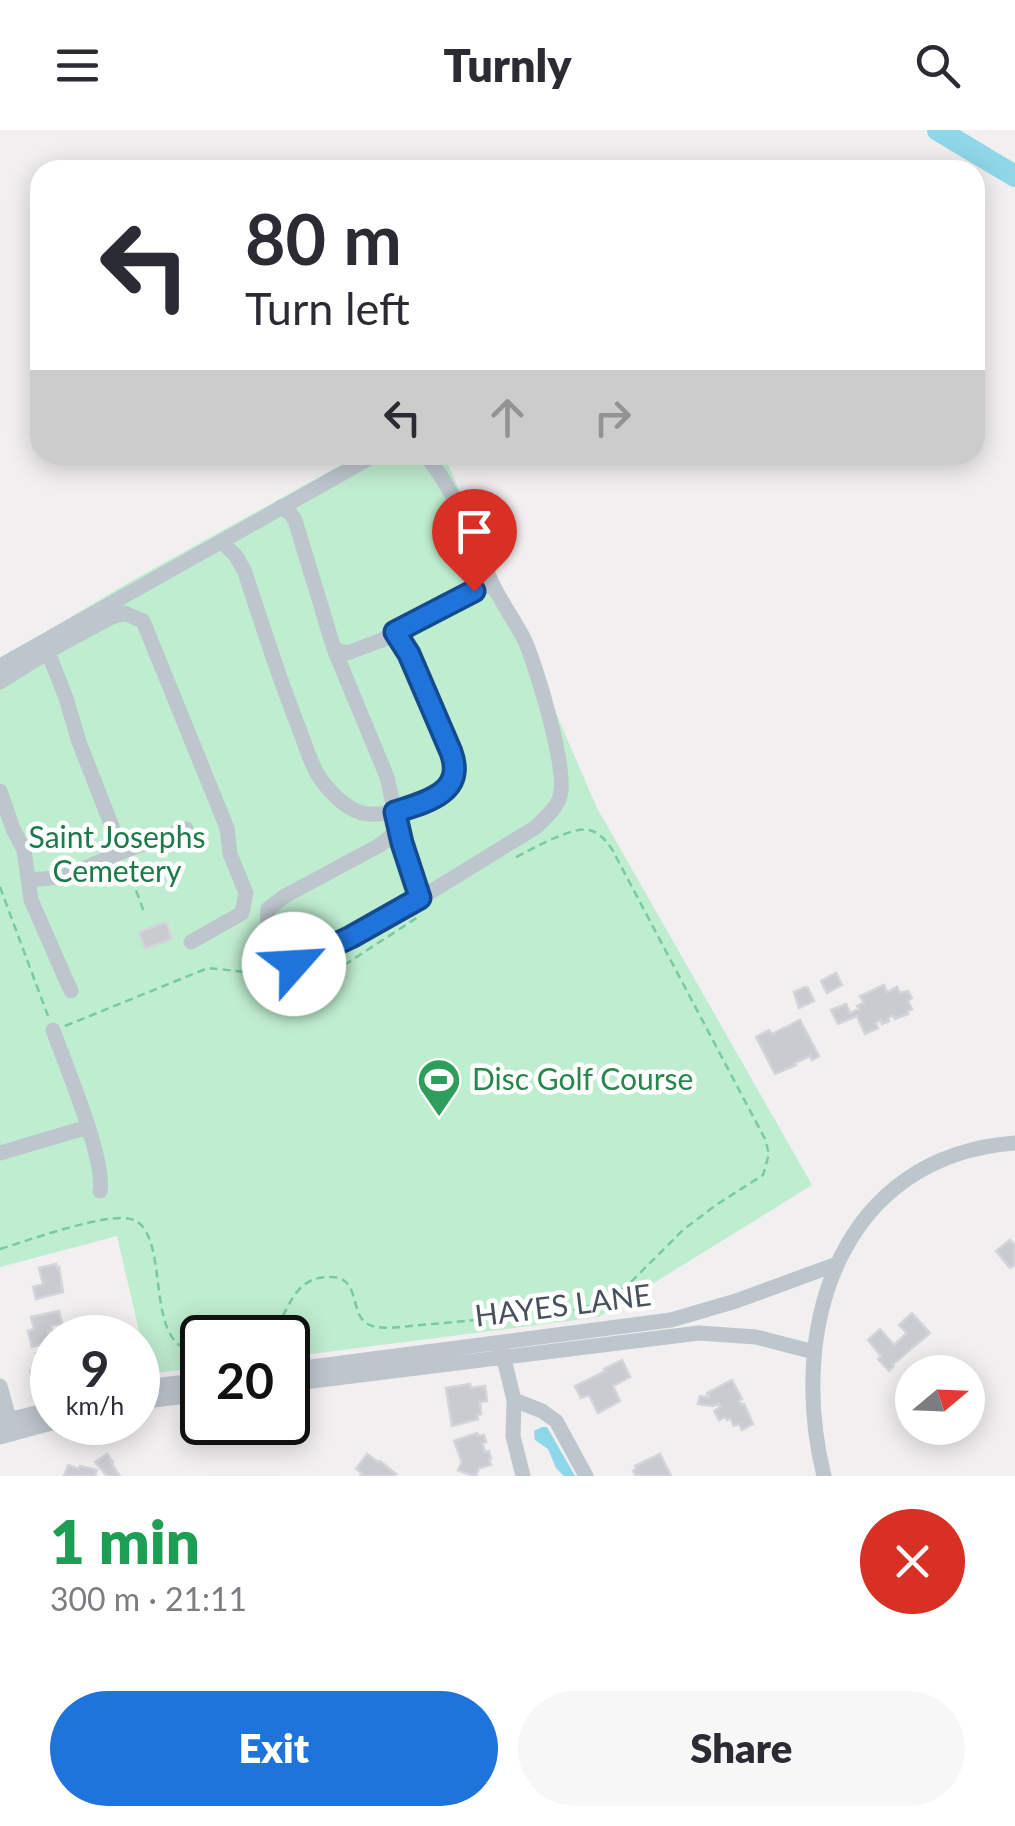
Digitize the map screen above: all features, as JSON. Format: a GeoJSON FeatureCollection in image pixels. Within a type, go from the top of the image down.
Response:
{"type":"FeatureCollection","features":[{"type":"Feature","properties":{"kind":"street"},"geometry":{"type":"LineString","coordinates":[[0,666],[358,465]]}},
{"type":"Feature","properties":{"kind":"street"},"geometry":{"type":"LineString","coordinates":[[398,830],[380,845],[268,909],[267,920],[290,965],[421,906],[536,826],[561,794],[557,746],[529,652],[454,500],[431,465]]}},
{"type":"Feature","properties":{"kind":"street"},"geometry":{"type":"LineString","coordinates":[[281,507],[295,520],[334,648],[383,766],[421,906]]}},
{"type":"Feature","properties":{"kind":"street"},"geometry":{"type":"LineString","coordinates":[[222,542],[242,566],[296,721],[323,783],[358,812],[374,815],[429,800],[446,790],[456,769],[409,654],[395,632]]}},
{"type":"Feature","properties":{"kind":"street"},"geometry":{"type":"LineString","coordinates":[[334,648],[347,653],[492,583]]}},
{"type":"Feature","properties":{"kind":"street"},"geometry":{"type":"LineString","coordinates":[[0,682],[120,614],[140,619],[144,624],[227,828],[230,854],[246,894],[242,913],[191,942]]}},
{"type":"Feature","properties":{"kind":"street"},"geometry":{"type":"LineString","coordinates":[[48,652],[122,852]]}},
{"type":"Feature","properties":{"kind":"street"},"geometry":{"type":"LineString","coordinates":[[0,790],[24,850],[31,900],[71,990]]}},
{"type":"Feature","properties":{"kind":"street"},"geometry":{"type":"LineString","coordinates":[[29,879],[56,879],[186,829]]}},
{"type":"Feature","properties":{"kind":"street"},"geometry":{"type":"LineString","coordinates":[[53,1030],[88,1126],[102,1179],[100,1191]]}},
{"type":"Feature","properties":{"kind":"street"},"geometry":{"type":"LineString","coordinates":[[0,1154],[88,1126]]}},
{"type":"Feature","properties":{"kind":"street"},"geometry":{"type":"LineString","coordinates":[[824,1476],[813,1410],[814,1352],[823,1300],[837,1264],[864,1219],[905,1180],[958,1153],[1015,1144]]}},
{"type":"Feature","properties":{"kind":"street","name":"HAYES LANE"},"geometry":{"type":"LineString","coordinates":[[310,1381],[502,1351],[686,1316],[837,1264]]}},
{"type":"Feature","properties":{"kind":"street","name":"HAYES LANE"},"geometry":{"type":"LineString","coordinates":[[310,1368],[699,1334],[756,1338],[814,1352]]}},
{"type":"Feature","properties":{"kind":"street"},"geometry":{"type":"LineString","coordinates":[[502,1351],[514,1400],[514,1447],[523,1476]]}},
{"type":"Feature","properties":{"kind":"street"},"geometry":{"type":"LineString","coordinates":[[0,1386],[6,1428],[30,1418]]}},
{"type":"Feature","properties":{"kind":"street"},"geometry":{"type":"LineString","coordinates":[[514,1400],[556,1421],[586,1476]]}},
{"type":"Feature","properties":{"kind":"path"},"geometry":{"type":"LineString","coordinates":[[282,1315],[290,1298],[315,1280],[334,1276],[345,1280],[362,1320],[371,1326],[389,1328],[584,1308],[628,1285],[684,1230],[763,1175],[767,1167],[770,1154],[765,1138],[614,850],[602,836],[589,830],[576,831],[500,865]]}},
{"type":"Feature","properties":{"kind":"path"},"geometry":{"type":"LineString","coordinates":[[122,852],[144,912]]}},
{"type":"Feature","properties":{"kind":"path"},"geometry":{"type":"LineString","coordinates":[[0,887],[53,1030],[208,968],[246,972],[283,988],[307,983],[332,973],[421,906]]}},
{"type":"Feature","properties":{"kind":"path"},"geometry":{"type":"LineString","coordinates":[[0,1248],[98,1221],[137,1221],[151,1246],[166,1324],[180,1347]]}},
{"type":"Feature","properties":{"kind":"green space","name":"Saint Josephs Cemetery"},"geometry":{"type":"Polygon","coordinates":[[[341,465],[448,465],[597,808],[812,1185],[599,1317],[310,1354],[310,1315],[180,1315],[180,1370],[160,1373],[160,1315],[135,1315],[117,1236],[0,1267],[0,659],[341,465]]]}},
{"type":"Feature","properties":{"kind":"water"},"geometry":{"type":"Polygon","coordinates":[[[547,1427],[575,1476],[564,1476],[548,1449],[535,1440],[534,1431],[547,1427]]]}},
{"type":"Feature","properties":{"kind":"building"},"geometry":{"type":"Polygon","coordinates":[[[166,922],[172,939],[145,949],[139,932],[166,922]]]}},
{"type":"Feature","properties":{"kind":"building"},"geometry":{"type":"Polygon","coordinates":[[[836,973],[842,985],[827,993],[821,981],[836,973]]]}},
{"type":"Feature","properties":{"kind":"building"},"geometry":{"type":"Polygon","coordinates":[[[884,985],[887,992],[897,987],[900,993],[908,991],[912,1009],[908,1014],[895,1019],[893,1015],[882,1024],[881,1020],[876,1023],[878,1028],[865,1034],[857,1016],[838,1024],[831,1010],[846,1004],[850,1013],[859,1009],[857,1006],[864,1003],[860,996],[884,985]]]}},
{"type":"Feature","properties":{"kind":"building"},"geometry":{"type":"Polygon","coordinates":[[[805,987],[814,1001],[799,1008],[794,992],[805,987]]]}},
{"type":"Feature","properties":{"kind":"building"},"geometry":{"type":"Polygon","coordinates":[[[800,1020],[819,1056],[812,1060],[810,1056],[775,1074],[756,1037],[800,1020]]]}},
{"type":"Feature","properties":{"kind":"building"},"geometry":{"type":"Polygon","coordinates":[[[1010,1240],[1015,1245],[1015,1265],[1010,1268],[996,1251],[1010,1240]]]}},
{"type":"Feature","properties":{"kind":"building"},"geometry":{"type":"Polygon","coordinates":[[[56,1264],[63,1292],[36,1299],[33,1287],[43,1284],[39,1268],[56,1264]]]}},
{"type":"Feature","properties":{"kind":"building"},"geometry":{"type":"Polygon","coordinates":[[[912,1313],[930,1333],[904,1355],[895,1355],[889,1371],[868,1340],[880,1329],[894,1345],[907,1333],[899,1325],[912,1313]]]}},
{"type":"Feature","properties":{"kind":"building"},"geometry":{"type":"Polygon","coordinates":[[[622,1360],[630,1377],[613,1386],[620,1401],[598,1413],[589,1395],[581,1398],[575,1386],[622,1360]]]}},
{"type":"Feature","properties":{"kind":"building"},"geometry":{"type":"Polygon","coordinates":[[[732,1380],[753,1424],[742,1430],[730,1418],[719,1420],[714,1411],[720,1407],[718,1404],[698,1404],[700,1396],[709,1397],[707,1393],[732,1380]]]}},
{"type":"Feature","properties":{"kind":"building"},"geometry":{"type":"Polygon","coordinates":[[[470,1384],[471,1388],[485,1386],[487,1401],[480,1402],[478,1419],[452,1426],[446,1388],[470,1384]]]}},
{"type":"Feature","properties":{"kind":"building"},"geometry":{"type":"Polygon","coordinates":[[[477,1433],[484,1435],[486,1442],[482,1443],[485,1452],[489,1451],[491,1465],[479,1468],[473,1476],[458,1470],[462,1462],[454,1441],[477,1433]]]}},
{"type":"Feature","properties":{"kind":"building"},"geometry":{"type":"Polygon","coordinates":[[[107,1454],[120,1476],[107,1476],[95,1462],[107,1454]]]}},
{"type":"Feature","properties":{"kind":"building"},"geometry":{"type":"Polygon","coordinates":[[[367,1454],[396,1474],[360,1476],[362,1473],[356,1469],[367,1454]]]}},
{"type":"Feature","properties":{"kind":"building"},"geometry":{"type":"Polygon","coordinates":[[[660,1454],[671,1476],[636,1476],[635,1466],[660,1454]]]}},
{"type":"Feature","properties":{"kind":"building"},"geometry":{"type":"Polygon","coordinates":[[[68,1465],[97,1470],[95,1476],[64,1476],[68,1465]]]}},
{"type":"Feature","properties":{"kind":"waterway"},"geometry":{"type":"LineString","coordinates":[[938,130],[1015,176]]}},
{"type":"Feature","properties":{"kind":"place","name":"Disc Golf Course"},"geometry":{"type":"Point","coordinates":[439,1118]}},
{"type":"Feature","properties":{"kind":"route"},"geometry":{"type":"LineString","coordinates":[[294,964],[420,898],[395,812],[446,790],[456,769],[409,654],[395,632],[474,591]]}}]}
